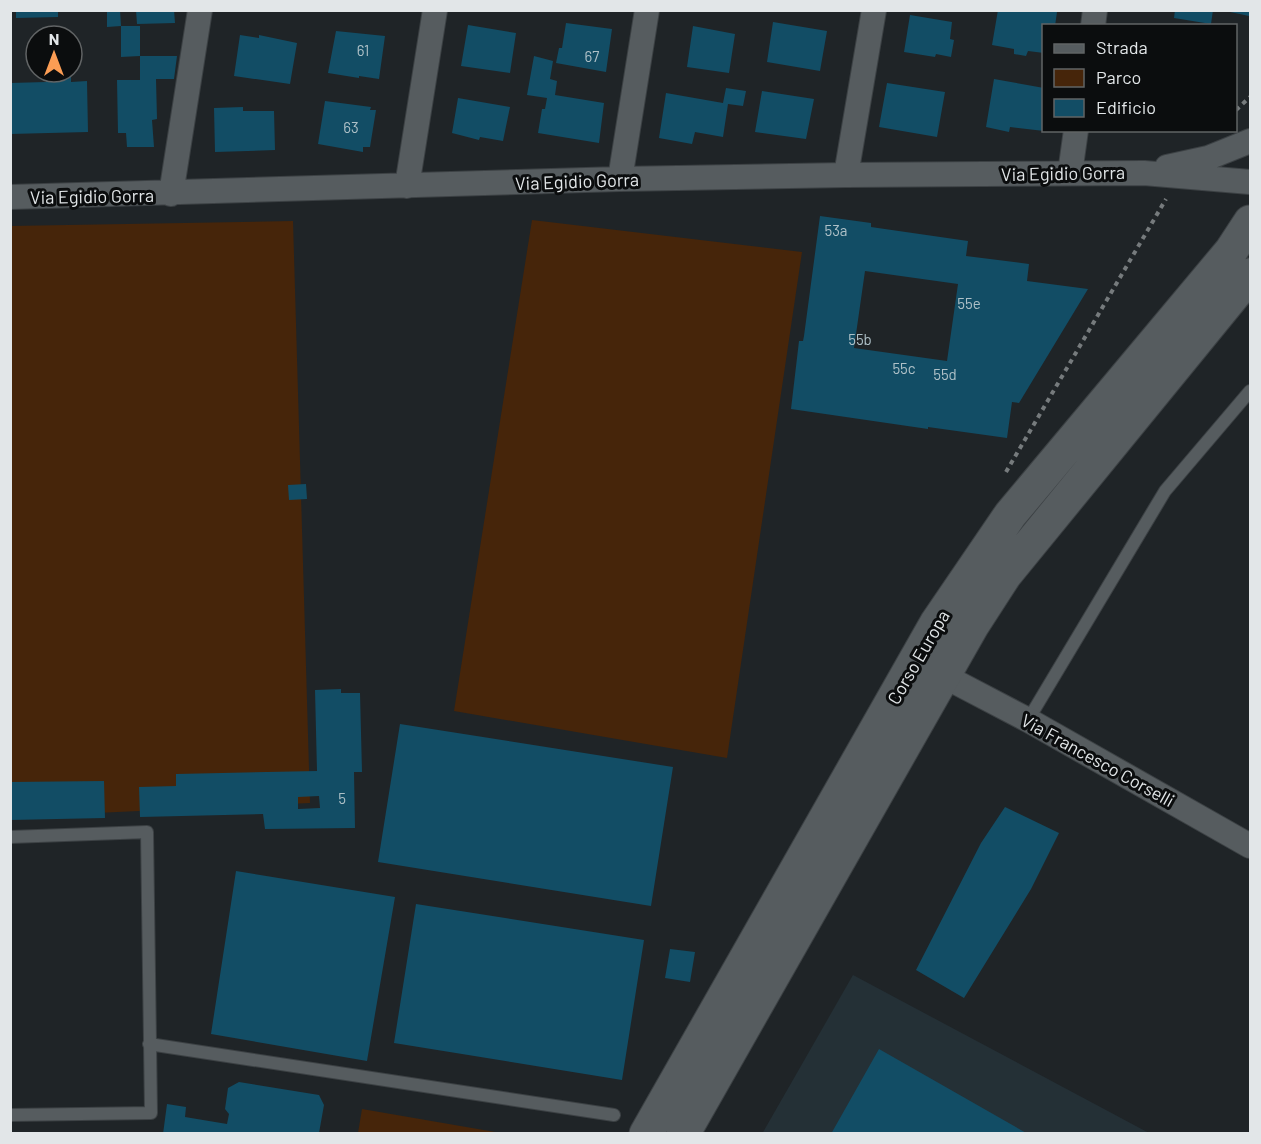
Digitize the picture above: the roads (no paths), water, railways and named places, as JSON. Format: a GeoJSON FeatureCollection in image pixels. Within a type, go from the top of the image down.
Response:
{"type":"FeatureCollection","features":[{"type":"Feature","properties":{"kind":"main road","name":"Corso Europa"},"geometry":{"type":"LineString","coordinates":[[646,1134],[937,622],[1010,515],[1231,251],[1251,222]]}},
{"type":"Feature","properties":{"kind":"main road","name":"Corso Europa"},"geometry":{"type":"LineString","coordinates":[[683,1134],[972,626],[1005,575],[1251,275]]}},
{"type":"Feature","properties":{"kind":"street"},"geometry":{"type":"LineString","coordinates":[[171,194],[200,10]]}},
{"type":"Feature","properties":{"kind":"street"},"geometry":{"type":"LineString","coordinates":[[407,186],[435,10]]}},
{"type":"Feature","properties":{"kind":"street"},"geometry":{"type":"LineString","coordinates":[[620,179],[647,10]]}},
{"type":"Feature","properties":{"kind":"street"},"geometry":{"type":"LineString","coordinates":[[846,176],[874,10]]}},
{"type":"Feature","properties":{"kind":"street"},"geometry":{"type":"LineString","coordinates":[[1070,173],[1076,132]]}},
{"type":"Feature","properties":{"kind":"street","name":"Via Egidio Gorra"},"geometry":{"type":"LineString","coordinates":[[1144,172],[1208,158],[1251,141]]}},
{"type":"Feature","properties":{"kind":"street","name":"Via Egidio Gorra"},"geometry":{"type":"LineString","coordinates":[[10,197],[620,179],[1144,172],[1251,182]]}},
{"type":"Feature","properties":{"kind":"street","name":"Via Francesco Corselli"},"geometry":{"type":"LineString","coordinates":[[944,676],[1028,720],[1251,846]]}},
{"type":"Feature","properties":{"kind":"lane"},"geometry":{"type":"LineString","coordinates":[[1028,720],[1165,491],[1251,391]]}},
{"type":"Feature","properties":{"kind":"lane"},"geometry":{"type":"LineString","coordinates":[[10,837],[147,832],[151,1113],[10,1115]]}},
{"type":"Feature","properties":{"kind":"lane"},"geometry":{"type":"LineString","coordinates":[[149,1044],[614,1115]]}}]}
